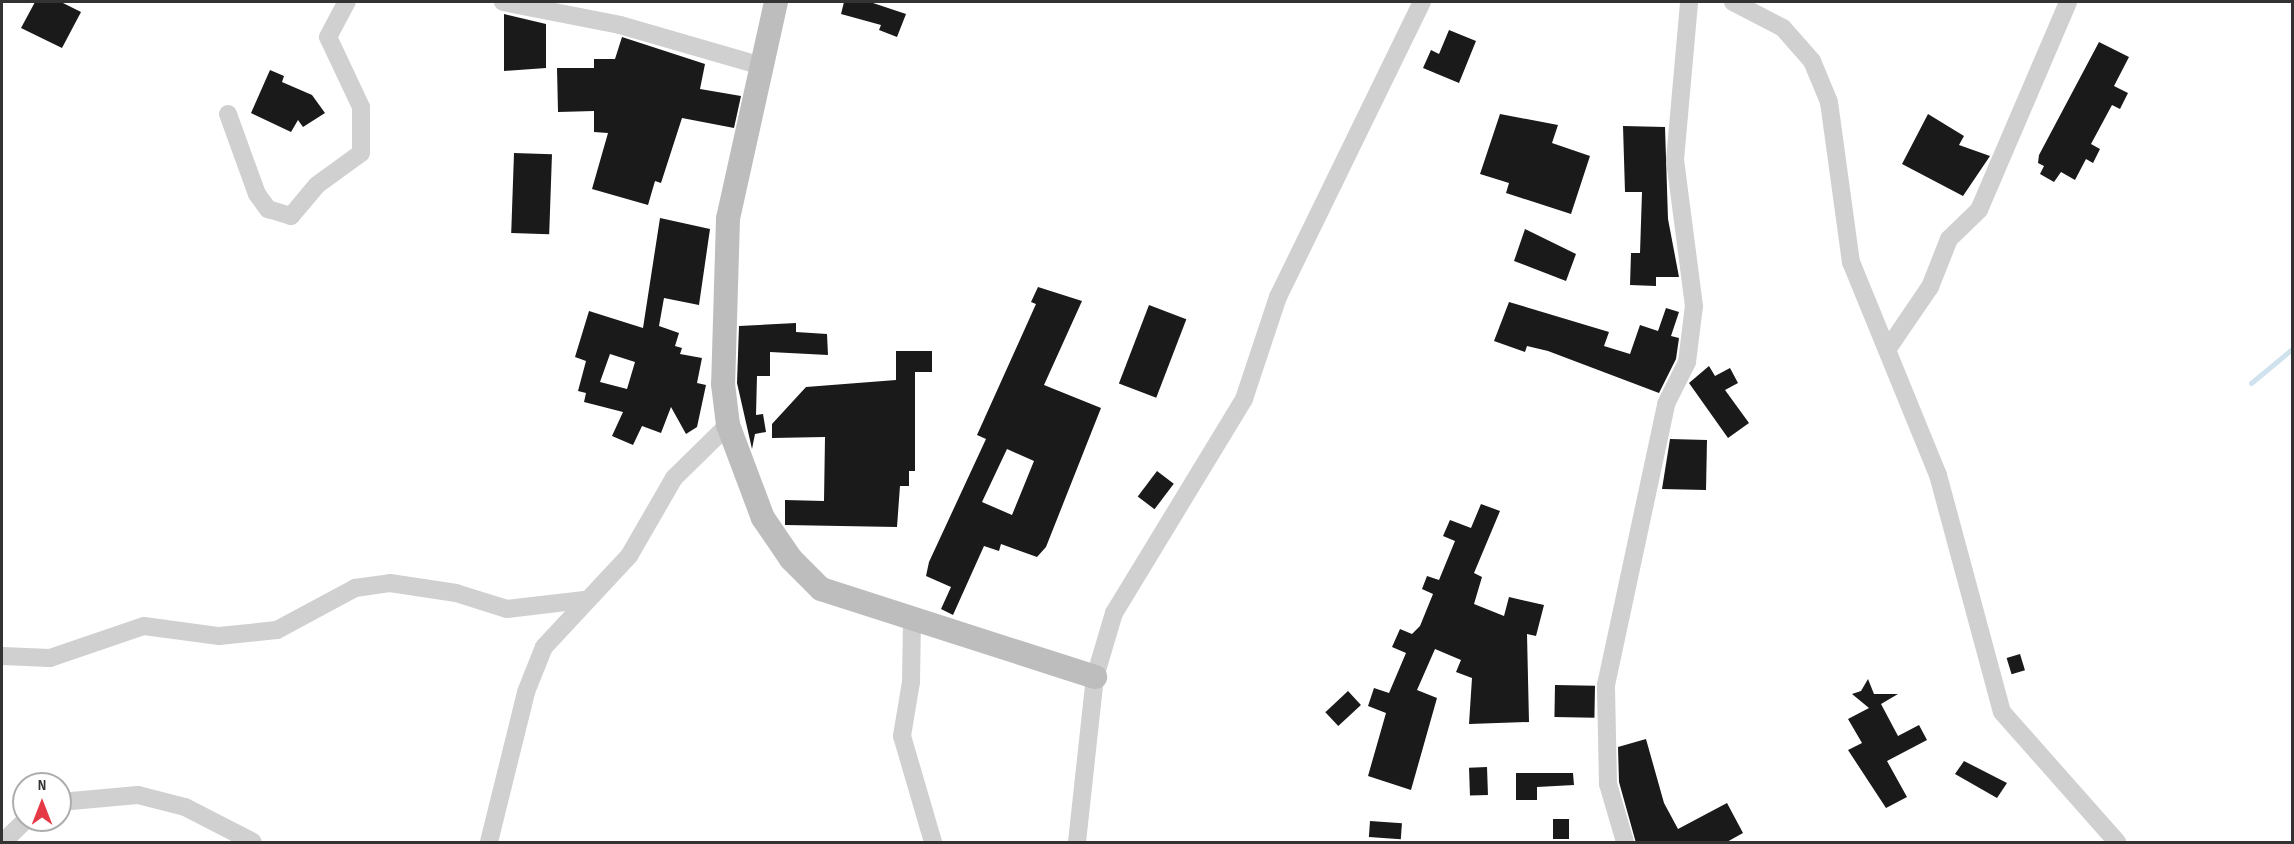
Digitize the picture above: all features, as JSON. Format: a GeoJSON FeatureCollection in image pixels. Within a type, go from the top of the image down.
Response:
{"type":"FeatureCollection","features":[{"type":"Feature","properties":{"kind":"street"},"geometry":{"type":"LineString","coordinates":[[228,114],[257,194],[268,209],[291,216],[317,184],[361,153],[361,107],[328,37],[347,2]]}},
{"type":"Feature","properties":{"kind":"street"},"geometry":{"type":"LineString","coordinates":[[503,2],[620,25],[762,66]]}},
{"type":"Feature","properties":{"kind":"street"},"geometry":{"type":"LineString","coordinates":[[776,2],[728,219],[723,384],[728,424],[763,518],[791,559],[821,589],[1095,677]]}},
{"type":"Feature","properties":{"kind":"street"},"geometry":{"type":"LineString","coordinates":[[1077,843],[1095,677],[1114,613],[1142,559],[1184,504],[1244,399],[1278,297],[1422,2]]}},
{"type":"Feature","properties":{"kind":"street"},"geometry":{"type":"LineString","coordinates":[[1625,843],[1608,784],[1606,685],[1666,404],[1687,362],[1694,306],[1675,160],[1689,2]]}},
{"type":"Feature","properties":{"kind":"street"},"geometry":{"type":"LineString","coordinates":[[1733,2],[1773,19],[1812,62],[1829,102],[1851,262],[1889,347],[1938,475],[2002,712],[2117,843]]}},
{"type":"Feature","properties":{"kind":"street"},"geometry":{"type":"LineString","coordinates":[[1889,347],[1921,303],[1949,239],[1980,210],[2068,2]]}},
{"type":"Feature","properties":{"kind":"street"},"geometry":{"type":"LineString","coordinates":[[489,843],[529,683],[543,647],[584,600],[629,556],[674,478],[728,424]]}},
{"type":"Feature","properties":{"kind":"street"},"geometry":{"type":"LineString","coordinates":[[2,656],[50,658],[144,626],[219,636],[277,630],[355,588],[390,583],[456,593],[507,609],[584,600]]}},
{"type":"Feature","properties":{"kind":"street"},"geometry":{"type":"LineString","coordinates":[[912,619],[911,682],[902,736],[933,843]]}},
{"type":"Feature","properties":{"kind":"street"},"geometry":{"type":"LineString","coordinates":[[72,801],[138,795],[185,807],[253,843]]}},
{"type":"Feature","properties":{"kind":"street"},"geometry":{"type":"LineString","coordinates":[[3,843],[14,832]]}},
{"type":"Feature","properties":{"kind":"building"},"geometry":{"type":"Polygon","coordinates":[[[35,2],[61,2],[81,12],[62,48],[21,28],[35,2]]]}},
{"type":"Feature","properties":{"kind":"building"},"geometry":{"type":"Polygon","coordinates":[[[844,2],[870,2],[906,14],[897,37],[879,30],[881,25],[841,14],[844,2]]]}},
{"type":"Feature","properties":{"kind":"building"},"geometry":{"type":"Polygon","coordinates":[[[504,14],[546,24],[546,68],[504,71],[504,14]]]}},
{"type":"Feature","properties":{"kind":"building"},"geometry":{"type":"Polygon","coordinates":[[[1449,30],[1476,41],[1459,83],[1423,68],[1431,50],[1439,54],[1449,30]]]}},
{"type":"Feature","properties":{"kind":"building"},"geometry":{"type":"Polygon","coordinates":[[[622,37],[705,64],[700,89],[741,96],[734,128],[682,118],[661,183],[655,181],[648,205],[592,189],[608,133],[594,132],[594,111],[558,112],[557,68],[594,68],[594,59],[615,59],[622,37]]]}},
{"type":"Feature","properties":{"kind":"building"},"geometry":{"type":"Polygon","coordinates":[[[2099,42],[2129,57],[2114,86],[2128,93],[2120,109],[2112,105],[2091,144],[2100,149],[2093,163],[2086,159],[2075,180],[2061,172],[2054,182],[2040,174],[2044,166],[2038,163],[2039,155],[2099,42]]]}},
{"type":"Feature","properties":{"kind":"building"},"geometry":{"type":"Polygon","coordinates":[[[270,70],[284,76],[282,82],[312,95],[325,113],[303,127],[298,120],[291,132],[251,113],[270,70]]]}},
{"type":"Feature","properties":{"kind":"building"},"geometry":{"type":"Polygon","coordinates":[[[1500,114],[1558,125],[1552,143],[1590,156],[1571,214],[1506,193],[1509,183],[1480,174],[1500,114]]]}},
{"type":"Feature","properties":{"kind":"building"},"geometry":{"type":"Polygon","coordinates":[[[1928,114],[1964,136],[1959,145],[1990,156],[1963,196],[1902,164],[1928,114]]]}},
{"type":"Feature","properties":{"kind":"building"},"geometry":{"type":"Polygon","coordinates":[[[1623,126],[1665,127],[1668,219],[1679,277],[1656,277],[1656,286],[1630,285],[1631,253],[1640,253],[1642,192],[1625,192],[1623,126]]]}},
{"type":"Feature","properties":{"kind":"building"},"geometry":{"type":"Polygon","coordinates":[[[514,153],[552,154],[549,234],[511,233],[514,153]]]}},
{"type":"Feature","properties":{"kind":"building"},"geometry":{"type":"Polygon","coordinates":[[[660,218],[710,229],[699,305],[664,298],[659,326],[679,333],[675,346],[682,348],[680,354],[702,358],[697,383],[706,385],[697,427],[686,434],[671,407],[661,433],[642,426],[633,445],[612,436],[623,412],[584,402],[586,393],[578,391],[586,361],[575,357],[589,311],[643,328],[660,218]],[[610,354],[600,382],[627,389],[635,362],[610,354]]]}},
{"type":"Feature","properties":{"kind":"building"},"geometry":{"type":"Polygon","coordinates":[[[1525,229],[1576,254],[1566,281],[1514,261],[1525,229]]]}},
{"type":"Feature","properties":{"kind":"building"},"geometry":{"type":"Polygon","coordinates":[[[1038,287],[1082,301],[1044,385],[1101,408],[1046,547],[1037,557],[1001,544],[999,551],[984,546],[953,615],[941,609],[951,587],[926,576],[929,562],[986,439],[977,435],[1036,304],[1031,302],[1038,287]],[[1007,449],[982,502],[1012,515],[1034,461],[1007,449]]]}},
{"type":"Feature","properties":{"kind":"building"},"geometry":{"type":"Polygon","coordinates":[[[1509,302],[1609,332],[1604,346],[1630,354],[1640,325],[1658,331],[1666,308],[1679,312],[1671,336],[1679,338],[1676,359],[1659,393],[1548,351],[1527,346],[1525,352],[1494,341],[1509,302]]]}},
{"type":"Feature","properties":{"kind":"building"},"geometry":{"type":"Polygon","coordinates":[[[1149,305],[1186,319],[1156,398],[1119,383],[1149,305]]]}},
{"type":"Feature","properties":{"kind":"building"},"geometry":{"type":"Polygon","coordinates":[[[796,323],[796,332],[827,334],[828,355],[770,352],[770,376],[757,376],[756,415],[763,414],[766,432],[755,434],[752,449],[737,383],[739,326],[796,323]]]}},
{"type":"Feature","properties":{"kind":"building"},"geometry":{"type":"Polygon","coordinates":[[[896,351],[932,351],[932,372],[915,372],[915,471],[909,471],[909,486],[900,486],[897,527],[785,525],[785,500],[824,501],[825,437],[772,438],[772,424],[806,387],[896,380],[896,351]]]}},
{"type":"Feature","properties":{"kind":"building"},"geometry":{"type":"Polygon","coordinates":[[[1709,366],[1715,376],[1730,368],[1738,383],[1725,390],[1749,423],[1728,438],[1689,383],[1709,366]]]}},
{"type":"Feature","properties":{"kind":"building"},"geometry":{"type":"Polygon","coordinates":[[[1670,439],[1707,440],[1706,490],[1662,489],[1670,439]]]}},
{"type":"Feature","properties":{"kind":"building"},"geometry":{"type":"Polygon","coordinates":[[[1157,471],[1174,484],[1155,509],[1138,497],[1157,471]]]}},
{"type":"Feature","properties":{"kind":"building"},"geometry":{"type":"Polygon","coordinates":[[[1481,504],[1500,511],[1474,573],[1482,577],[1474,604],[1504,616],[1509,597],[1544,605],[1536,636],[1527,634],[1529,722],[1469,724],[1472,678],[1456,672],[1461,660],[1435,649],[1417,690],[1437,698],[1411,790],[1368,776],[1386,713],[1368,706],[1374,688],[1389,693],[1406,653],[1392,647],[1400,629],[1412,634],[1420,626],[1433,594],[1422,589],[1427,576],[1439,580],[1455,541],[1443,536],[1450,520],[1471,528],[1481,504]]]}},
{"type":"Feature","properties":{"kind":"building"},"geometry":{"type":"Polygon","coordinates":[[[2020,654],[2025,670],[2012,674],[2007,658],[2020,654]]]}},
{"type":"Feature","properties":{"kind":"building"},"geometry":{"type":"Polygon","coordinates":[[[1868,679],[1874,694],[1898,694],[1881,704],[1898,736],[1919,725],[1927,740],[1887,761],[1907,797],[1886,808],[1848,750],[1862,743],[1848,719],[1869,708],[1852,694],[1861,691],[1868,679]]]}},
{"type":"Feature","properties":{"kind":"building"},"geometry":{"type":"Polygon","coordinates":[[[1555,685],[1595,686],[1594,718],[1554,717],[1555,685]]]}},
{"type":"Feature","properties":{"kind":"building"},"geometry":{"type":"Polygon","coordinates":[[[1348,691],[1361,705],[1338,726],[1325,712],[1348,691]]]}},
{"type":"Feature","properties":{"kind":"building"},"geometry":{"type":"Polygon","coordinates":[[[1646,739],[1664,803],[1678,829],[1727,803],[1743,833],[1725,843],[1636,843],[1619,782],[1618,747],[1646,739]]]}},
{"type":"Feature","properties":{"kind":"building"},"geometry":{"type":"Polygon","coordinates":[[[1964,761],[2007,783],[1997,798],[1955,774],[1964,761]]]}},
{"type":"Feature","properties":{"kind":"building"},"geometry":{"type":"Polygon","coordinates":[[[1487,767],[1488,795],[1470,796],[1469,768],[1487,767]]]}},
{"type":"Feature","properties":{"kind":"building"},"geometry":{"type":"Polygon","coordinates":[[[1516,773],[1573,773],[1574,785],[1537,787],[1537,800],[1516,800],[1516,773]]]}},
{"type":"Feature","properties":{"kind":"building"},"geometry":{"type":"Polygon","coordinates":[[[1553,819],[1569,819],[1569,839],[1553,839],[1553,819]]]}},
{"type":"Feature","properties":{"kind":"building"},"geometry":{"type":"Polygon","coordinates":[[[1370,821],[1402,823],[1401,839],[1369,837],[1370,821]]]}},
{"type":"Feature","properties":{"kind":"waterway"},"geometry":{"type":"LineString","coordinates":[[2251,383],[2292,349]]}}]}
